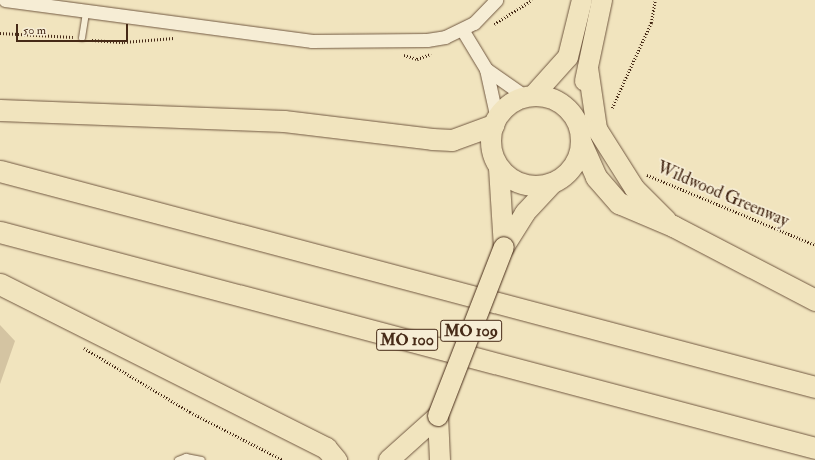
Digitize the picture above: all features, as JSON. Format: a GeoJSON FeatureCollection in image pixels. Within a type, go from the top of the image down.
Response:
{"type":"FeatureCollection","features":[{"type":"Feature","properties":{"kind":"highway"},"geometry":{"type":"LineString","coordinates":[[0,110],[284,121],[432,139],[452,140],[495,122]]}},
{"type":"Feature","properties":{"kind":"highway"},"geometry":{"type":"LineString","coordinates":[[580,135],[607,192],[635,212],[673,226],[815,300]]}},
{"type":"Feature","properties":{"kind":"highway"},"geometry":{"type":"LineString","coordinates":[[0,171],[815,387]]}},
{"type":"Feature","properties":{"kind":"highway","name":"MO 100"},"geometry":{"type":"LineString","coordinates":[[0,232],[815,448]]}},
{"type":"Feature","properties":{"kind":"highway"},"geometry":{"type":"LineString","coordinates":[[0,284],[326,448],[336,460]]}},
{"type":"Feature","properties":{"kind":"main road"},"geometry":{"type":"LineString","coordinates":[[495,122],[506,107],[530,97],[568,57],[582,0]]}},
{"type":"Feature","properties":{"kind":"main road","name":"MO 109"},"geometry":{"type":"LineString","coordinates":[[440,460],[438,416],[504,247],[525,213],[553,183],[571,170],[580,135],[588,68],[602,0]]}},
{"type":"Feature","properties":{"kind":"main road"},"geometry":{"type":"LineString","coordinates":[[588,68],[597,129],[635,189],[673,226]]}},
{"type":"Feature","properties":{"kind":"main road"},"geometry":{"type":"LineString","coordinates":[[530,97],[562,104],[580,135]]}},
{"type":"Feature","properties":{"kind":"main road","name":"MO 109"},"geometry":{"type":"LineString","coordinates":[[495,122],[491,147],[499,168],[504,247]]}},
{"type":"Feature","properties":{"kind":"main road"},"geometry":{"type":"LineString","coordinates":[[499,168],[523,184],[553,183]]}},
{"type":"Feature","properties":{"kind":"main road","name":"MO 109"},"geometry":{"type":"LineString","coordinates":[[389,460],[438,416]]}},
{"type":"Feature","properties":{"kind":"street"},"geometry":{"type":"LineString","coordinates":[[5,0],[312,41],[427,40],[463,30],[496,0]]}},
{"type":"Feature","properties":{"kind":"street"},"geometry":{"type":"LineString","coordinates":[[463,30],[486,69],[495,122]]}},
{"type":"Feature","properties":{"kind":"street"},"geometry":{"type":"LineString","coordinates":[[486,69],[530,97]]}},
{"type":"Feature","properties":{"kind":"lane"},"geometry":{"type":"LineString","coordinates":[[82,38],[86,12]]}},
{"type":"Feature","properties":{"kind":"lane"},"geometry":{"type":"LineString","coordinates":[[178,460],[186,457],[202,460]]}},
{"type":"Feature","properties":{"kind":"path"},"geometry":{"type":"LineString","coordinates":[[488,29],[532,0]]}},
{"type":"Feature","properties":{"kind":"path"},"geometry":{"type":"LineString","coordinates":[[611,114],[614,99],[651,22],[655,0]]}},
{"type":"Feature","properties":{"kind":"path","name":"Wildwood Greenway"},"geometry":{"type":"LineString","coordinates":[[645,174],[815,245]]}},
{"type":"Feature","properties":{"kind":"path"},"geometry":{"type":"LineString","coordinates":[[82,346],[190,412],[283,460]]}},
{"type":"Feature","properties":{"kind":"shaded area"},"geometry":{"type":"Polygon","coordinates":[[[0,325],[15,341],[0,384],[0,325]]]}}]}
